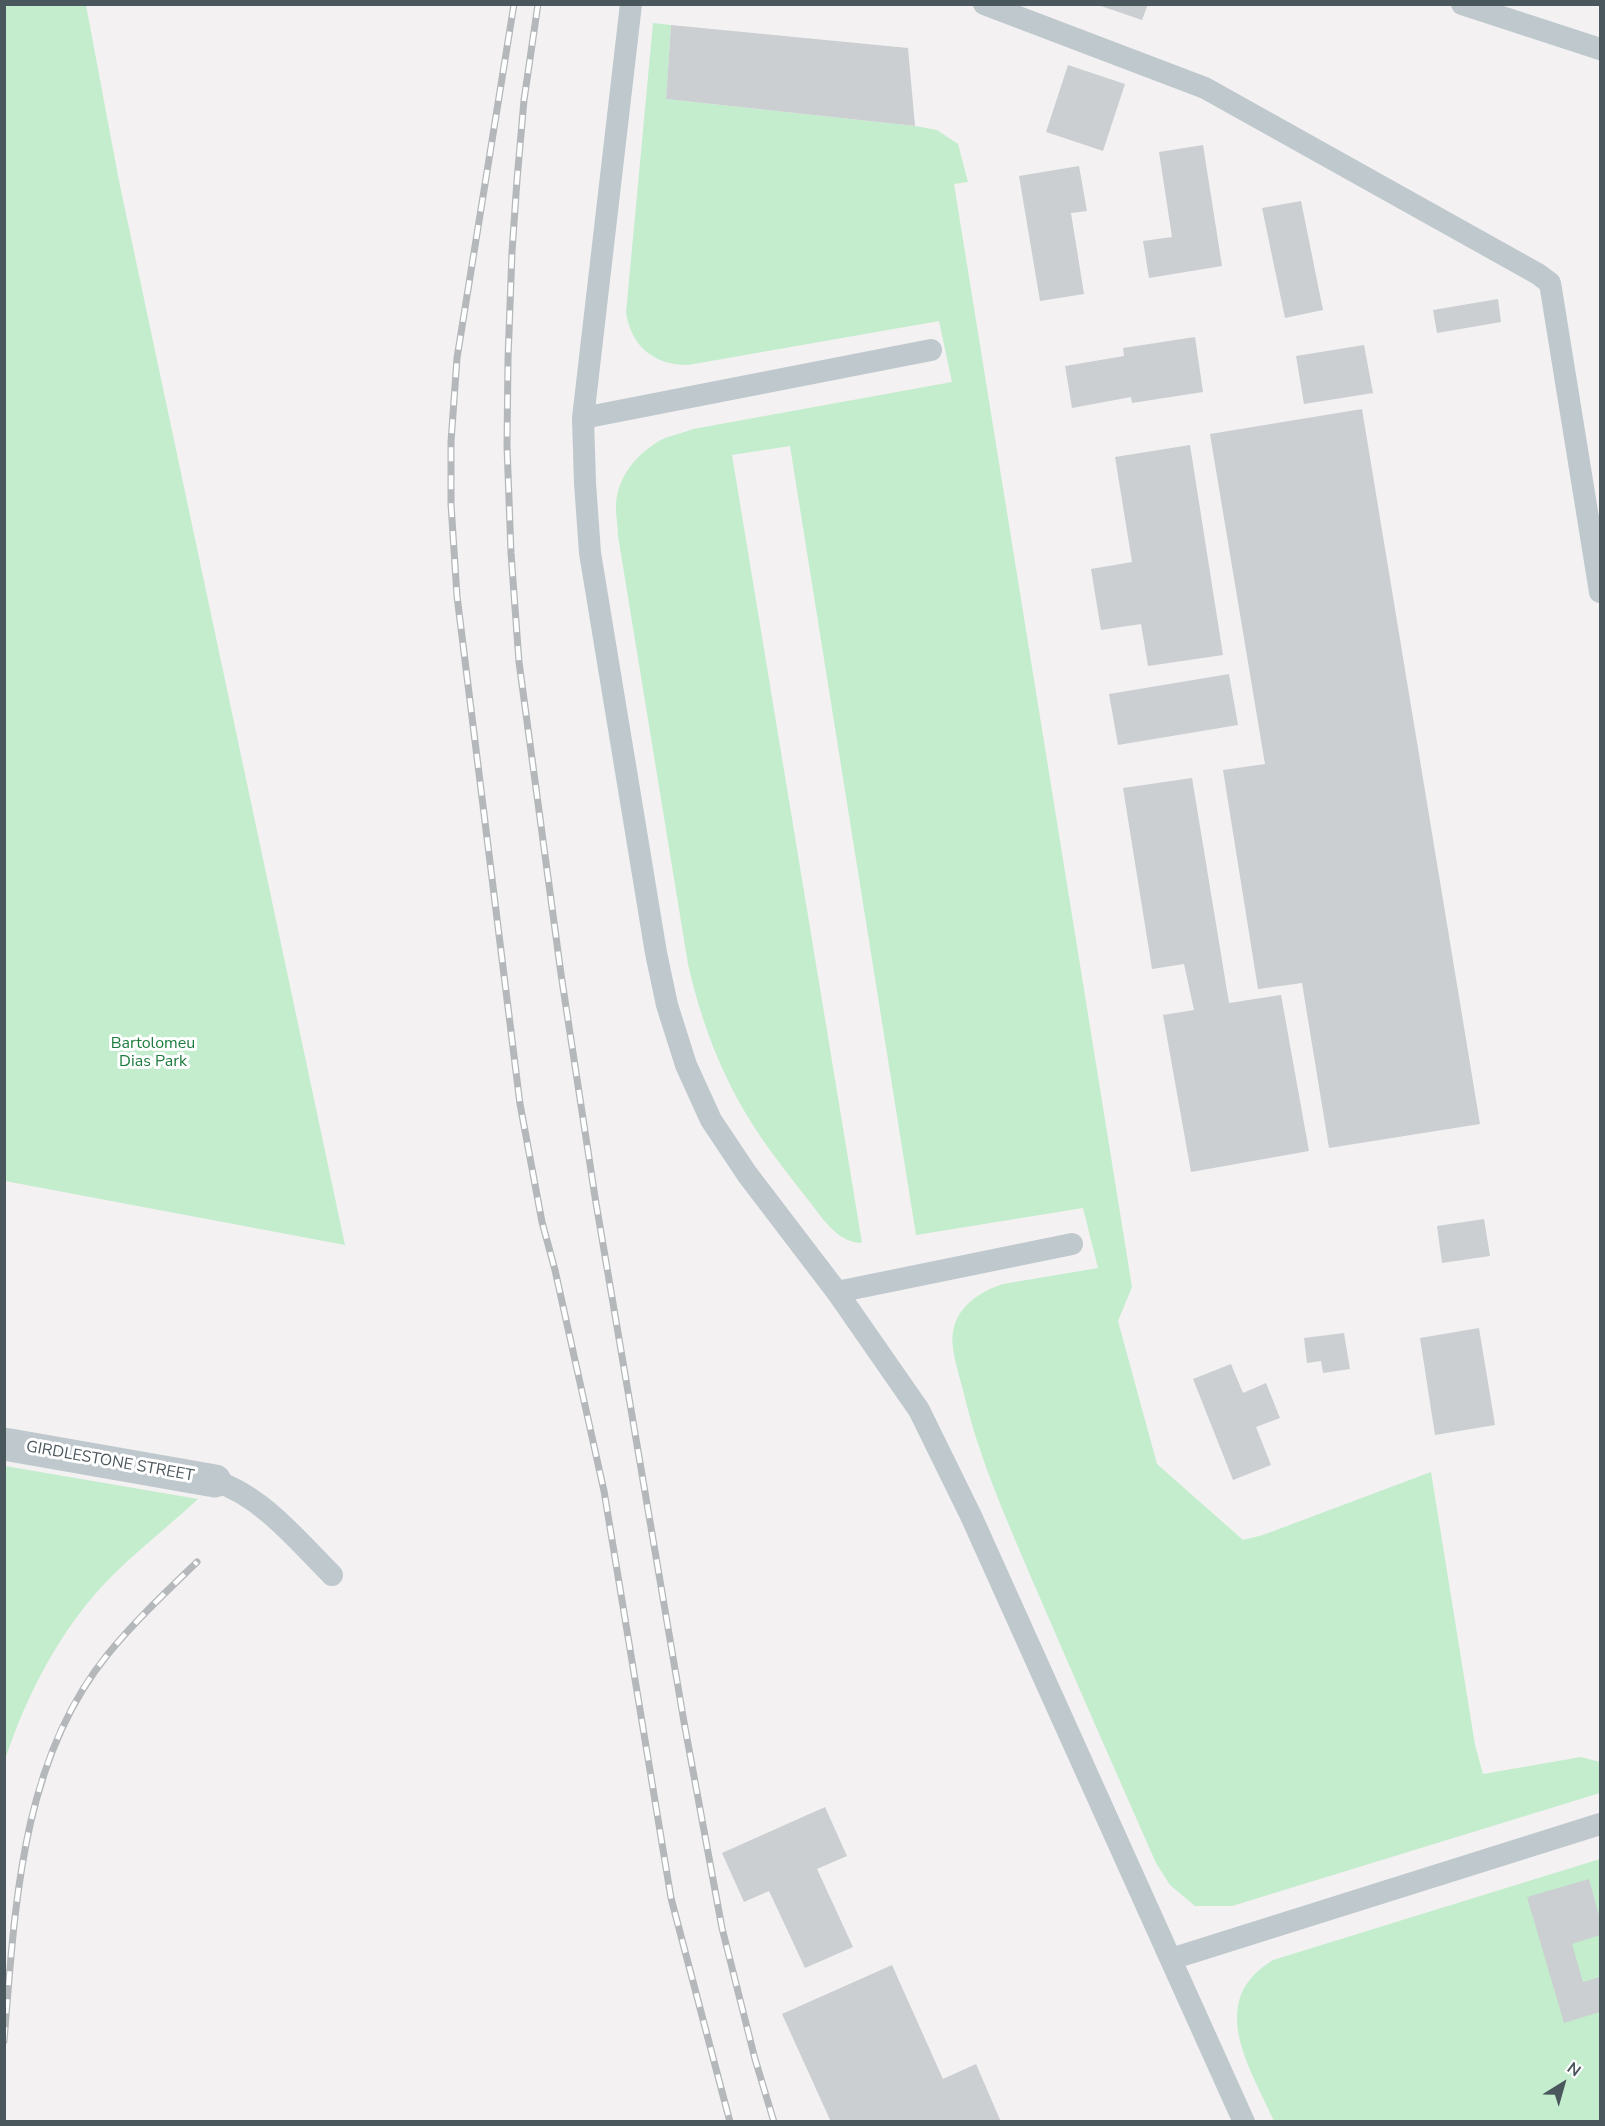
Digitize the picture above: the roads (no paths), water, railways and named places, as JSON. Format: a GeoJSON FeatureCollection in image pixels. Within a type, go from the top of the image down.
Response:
{"type":"FeatureCollection","features":[{"type":"Feature","properties":{"kind":"street","name":"GIRDLESTONE STREET"},"geometry":{"type":"LineString","coordinates":[[4,1444],[215,1481]]}},
{"type":"Feature","properties":{"kind":"lane"},"geometry":{"type":"LineString","coordinates":[[631,4],[583,418],[585,483],[590,553],[656,953],[667,1005],[686,1065],[711,1120],[747,1174],[890,1366],[924,1421],[971,1516],[1244,2121]]}},
{"type":"Feature","properties":{"kind":"lane"},"geometry":{"type":"LineString","coordinates":[[984,4],[1205,88],[1538,274],[1550,283],[1600,592]]}},
{"type":"Feature","properties":{"kind":"lane"},"geometry":{"type":"LineString","coordinates":[[1462,4],[1600,49]]}},
{"type":"Feature","properties":{"kind":"lane"},"geometry":{"type":"LineString","coordinates":[[583,418],[931,350]]}},
{"type":"Feature","properties":{"kind":"lane"},"geometry":{"type":"LineString","coordinates":[[837,1292],[1072,1244]]}},
{"type":"Feature","properties":{"kind":"lane"},"geometry":{"type":"LineString","coordinates":[[215,1481],[229,1485],[243,1493],[271,1515],[332,1575]]}},
{"type":"Feature","properties":{"kind":"lane"},"geometry":{"type":"LineString","coordinates":[[1171,1959],[1600,1824]]}},
{"type":"Feature","properties":{"kind":"railway"},"geometry":{"type":"LineString","coordinates":[[514,4],[457,358],[451,442],[451,504],[457,596],[520,1104],[542,1222],[555,1270],[604,1491],[671,1898],[730,2122]]}},
{"type":"Feature","properties":{"kind":"railway"},"geometry":{"type":"LineString","coordinates":[[538,4],[524,100],[517,180],[508,359],[507,446],[511,553],[519,662],[561,974],[595,1197],[684,1722],[722,1928],[755,2059],[774,2122]]}},
{"type":"Feature","properties":{"kind":"railway"},"geometry":{"type":"LineString","coordinates":[[4,2041],[13,1940],[27,1838],[39,1789],[56,1741],[79,1696],[108,1654],[140,1618],[197,1562]]}},
{"type":"Feature","properties":{"kind":"park label","name":"Bartolomeu Dias Park"},"geometry":{"type":"Point","coordinates":[153,1053]}}]}
